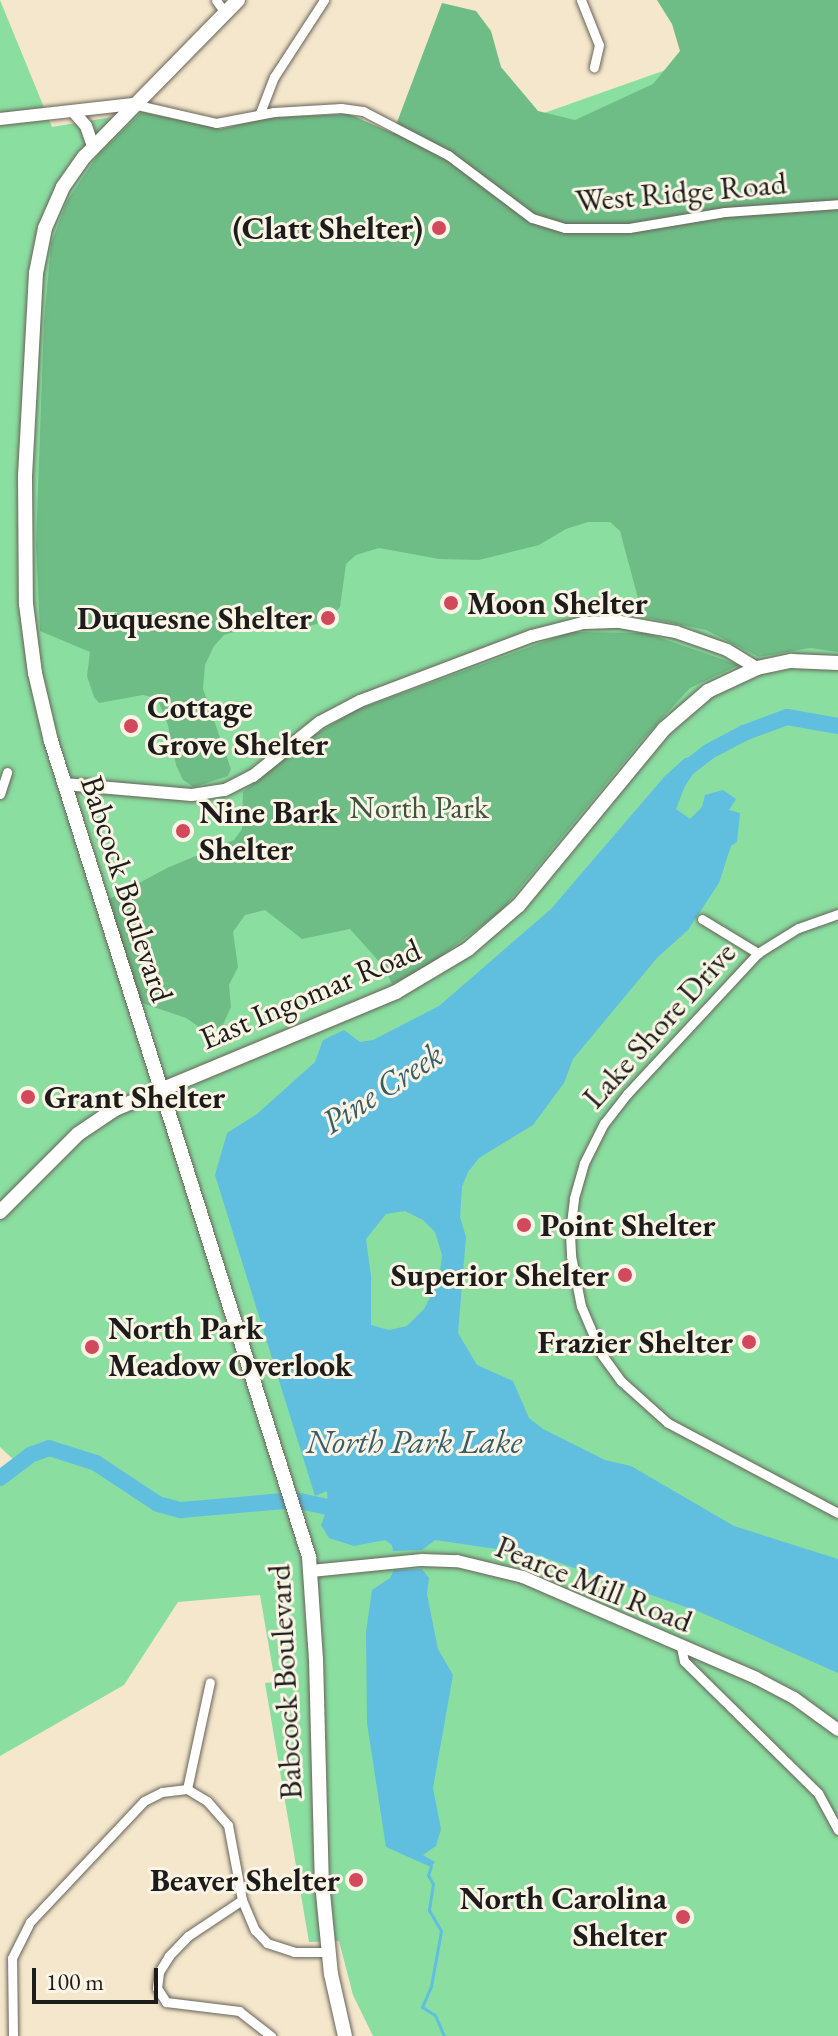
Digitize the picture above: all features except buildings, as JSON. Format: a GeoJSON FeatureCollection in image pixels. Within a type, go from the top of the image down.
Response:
{"type":"FeatureCollection","features":[{"type":"Feature","properties":{"kind":"main road","name":"Babcock Boulevard"},"geometry":{"type":"LineString","coordinates":[[232,4],[93,146],[63,187],[40,249],[24,489],[24,555],[30,637],[42,709],[287,1479],[311,1571],[322,1883],[328,1952],[345,2036]]}},
{"type":"Feature","properties":{"kind":"main road","name":"East Ingomar Road"},"geometry":{"type":"LineString","coordinates":[[0,1212],[78,1134],[115,1109],[396,992],[452,961],[519,905],[679,714],[720,684],[757,668],[800,661],[838,663]]}},
{"type":"Feature","properties":{"kind":"street"},"geometry":{"type":"LineString","coordinates":[[216,0],[232,4]]}},
{"type":"Feature","properties":{"kind":"street"},"geometry":{"type":"LineString","coordinates":[[260,113],[269,86],[324,0]]}},
{"type":"Feature","properties":{"kind":"street"},"geometry":{"type":"LineString","coordinates":[[581,0],[599,45],[594,67]]}},
{"type":"Feature","properties":{"kind":"street"},"geometry":{"type":"LineString","coordinates":[[0,119],[133,104]]}},
{"type":"Feature","properties":{"kind":"street","name":"West Ridge Road"},"geometry":{"type":"LineString","coordinates":[[133,104],[216,123],[235,122],[260,113],[341,108],[363,111],[448,155],[532,218],[565,228],[629,228],[725,212],[838,204]]}},
{"type":"Feature","properties":{"kind":"street"},"geometry":{"type":"LineString","coordinates":[[73,111],[86,126],[93,146]]}},
{"type":"Feature","properties":{"kind":"street"},"geometry":{"type":"LineString","coordinates":[[64,784],[192,795],[225,790],[253,776],[303,734],[341,711],[568,625],[620,622],[661,628],[727,650],[757,668]]}},
{"type":"Feature","properties":{"kind":"street"},"geometry":{"type":"LineString","coordinates":[[0,794],[7,772]]}},
{"type":"Feature","properties":{"kind":"street","name":"Lake Shore Drive"},"geometry":{"type":"LineString","coordinates":[[838,914],[798,928],[758,953],[733,976],[604,1123],[584,1163],[574,1199],[572,1266],[581,1306],[594,1339],[610,1368],[635,1396],[693,1437],[838,1513]]}},
{"type":"Feature","properties":{"kind":"street"},"geometry":{"type":"LineString","coordinates":[[702,919],[758,953]]}},
{"type":"Feature","properties":{"kind":"street","name":"Pearce Mill Road"},"geometry":{"type":"LineString","coordinates":[[311,1571],[410,1560],[457,1561],[491,1568],[549,1588],[794,1698],[838,1730]]}},
{"type":"Feature","properties":{"kind":"street"},"geometry":{"type":"LineString","coordinates":[[681,1647],[684,1661],[818,1793],[838,1830]]}},
{"type":"Feature","properties":{"kind":"street"},"geometry":{"type":"LineString","coordinates":[[187,1789],[210,1682]]}},
{"type":"Feature","properties":{"kind":"street"},"geometry":{"type":"LineString","coordinates":[[13,2036],[6,1985],[12,1958],[30,1922],[144,1801],[162,1792],[187,1789],[207,1801],[228,1825],[242,1900],[255,1930],[267,1943],[294,1952],[328,1952]]}},
{"type":"Feature","properties":{"kind":"street"},"geometry":{"type":"LineString","coordinates":[[242,1900],[188,1936],[159,1972],[157,1988],[166,2002],[239,2011],[271,2036]]}},
{"type":"Feature","properties":{"kind":"green space","name":"North Park"},"geometry":{"type":"Polygon","coordinates":[[[0,0],[52,127],[142,112],[221,129],[266,118],[348,114],[362,119],[394,166],[838,9],[838,2036],[373,2036],[353,1995],[339,1941],[309,1942],[265,1683],[275,1682],[260,1595],[178,1602],[124,1685],[0,1756],[0,1480],[15,1461],[0,1447],[0,0]]]}},
{"type":"Feature","properties":{"kind":"green space"},"geometry":{"type":"Polygon","coordinates":[[[657,0],[838,0],[838,652],[810,648],[759,657],[706,630],[643,617],[620,531],[610,522],[588,522],[566,529],[539,545],[479,560],[439,559],[379,548],[356,555],[346,564],[340,607],[326,621],[294,631],[258,625],[224,635],[214,646],[205,665],[203,689],[231,769],[228,776],[194,787],[183,780],[176,765],[168,725],[157,698],[143,695],[99,703],[87,676],[90,652],[40,631],[36,545],[44,322],[51,244],[67,201],[98,155],[142,112],[221,129],[266,118],[348,114],[393,133],[442,3],[476,11],[491,31],[501,67],[538,111],[575,120],[653,84],[680,51],[672,24],[657,0]]]}},
{"type":"Feature","properties":{"kind":"green space"},"geometry":{"type":"Polygon","coordinates":[[[571,632],[646,633],[739,665],[690,688],[641,741],[501,911],[428,966],[392,984],[384,967],[350,929],[302,939],[265,910],[245,915],[233,932],[238,967],[229,985],[231,1007],[222,1027],[208,1033],[186,1018],[133,1000],[102,903],[167,868],[234,840],[242,829],[243,792],[305,741],[354,711],[571,632]]]}},
{"type":"Feature","properties":{"kind":"water","name":"North Park Lake"},"geometry":{"type":"Polygon","coordinates":[[[699,757],[699,765],[685,786],[676,809],[690,819],[702,807],[705,795],[723,790],[736,799],[729,810],[740,813],[737,842],[731,846],[719,883],[688,930],[657,958],[573,1059],[564,1083],[533,1125],[479,1158],[468,1172],[462,1187],[460,1217],[466,1237],[458,1333],[477,1365],[513,1381],[529,1418],[543,1429],[605,1460],[631,1466],[734,1526],[838,1559],[838,1673],[700,1612],[537,1555],[435,1540],[422,1550],[393,1551],[392,1545],[385,1540],[354,1546],[329,1538],[321,1525],[328,1507],[327,1491],[315,1496],[215,1175],[227,1133],[257,1114],[315,1062],[323,1040],[344,1030],[360,1042],[373,1040],[439,1006],[551,909],[665,776],[685,758],[699,757]],[[405,1211],[386,1214],[366,1239],[371,1276],[371,1325],[389,1330],[407,1326],[424,1309],[439,1281],[442,1255],[435,1232],[423,1220],[405,1211]]]}},
{"type":"Feature","properties":{"kind":"water"},"geometry":{"type":"Polygon","coordinates":[[[422,1569],[429,1578],[427,1594],[438,1649],[453,1675],[433,1788],[441,1829],[436,1846],[423,1855],[435,1862],[431,1867],[386,1847],[367,1723],[366,1632],[372,1590],[390,1578],[394,1570],[422,1569]]]}},
{"type":"Feature","properties":{"kind":"waterway","name":"Pine Creek"},"geometry":{"type":"LineString","coordinates":[[684,771],[708,752],[744,733],[787,717],[838,726]]}},
{"type":"Feature","properties":{"kind":"waterway","name":"Pine Creek"},"geometry":{"type":"LineString","coordinates":[[0,1478],[30,1455],[49,1448],[96,1463],[158,1504],[181,1510],[295,1500],[328,1507],[348,1501]]}},
{"type":"Feature","properties":{"kind":"waterway"},"geometry":{"type":"LineString","coordinates":[[431,1866],[428,1875],[433,1884],[429,1910],[441,1931],[431,1986],[422,2007],[435,2015],[444,2036]]}},
{"type":"Feature","properties":{"kind":"place","name":"(Clatt Shelter)"},"geometry":{"type":"Point","coordinates":[439,228]}},
{"type":"Feature","properties":{"kind":"place","name":"Moon Shelter"},"geometry":{"type":"Point","coordinates":[451,603]}},
{"type":"Feature","properties":{"kind":"place","name":"Duquesne Shelter"},"geometry":{"type":"Point","coordinates":[328,618]}},
{"type":"Feature","properties":{"kind":"place","name":"Cottage Grove Shelter"},"geometry":{"type":"Point","coordinates":[131,726]}},
{"type":"Feature","properties":{"kind":"place","name":"Nine Bark Shelter"},"geometry":{"type":"Point","coordinates":[183,831]}},
{"type":"Feature","properties":{"kind":"place","name":"Grant Shelter"},"geometry":{"type":"Point","coordinates":[28,1097]}},
{"type":"Feature","properties":{"kind":"place","name":"Point Shelter"},"geometry":{"type":"Point","coordinates":[524,1225]}},
{"type":"Feature","properties":{"kind":"place","name":"Superior Shelter"},"geometry":{"type":"Point","coordinates":[625,1275]}},
{"type":"Feature","properties":{"kind":"place","name":"Frazier Shelter"},"geometry":{"type":"Point","coordinates":[749,1342]}},
{"type":"Feature","properties":{"kind":"place","name":"North Park Meadow Overlook"},"geometry":{"type":"Point","coordinates":[92,1347]}},
{"type":"Feature","properties":{"kind":"place","name":"Beaver Shelter"},"geometry":{"type":"Point","coordinates":[356,1880]}},
{"type":"Feature","properties":{"kind":"place","name":"North Carolina Shelter"},"geometry":{"type":"Point","coordinates":[683,1917]}}]}
